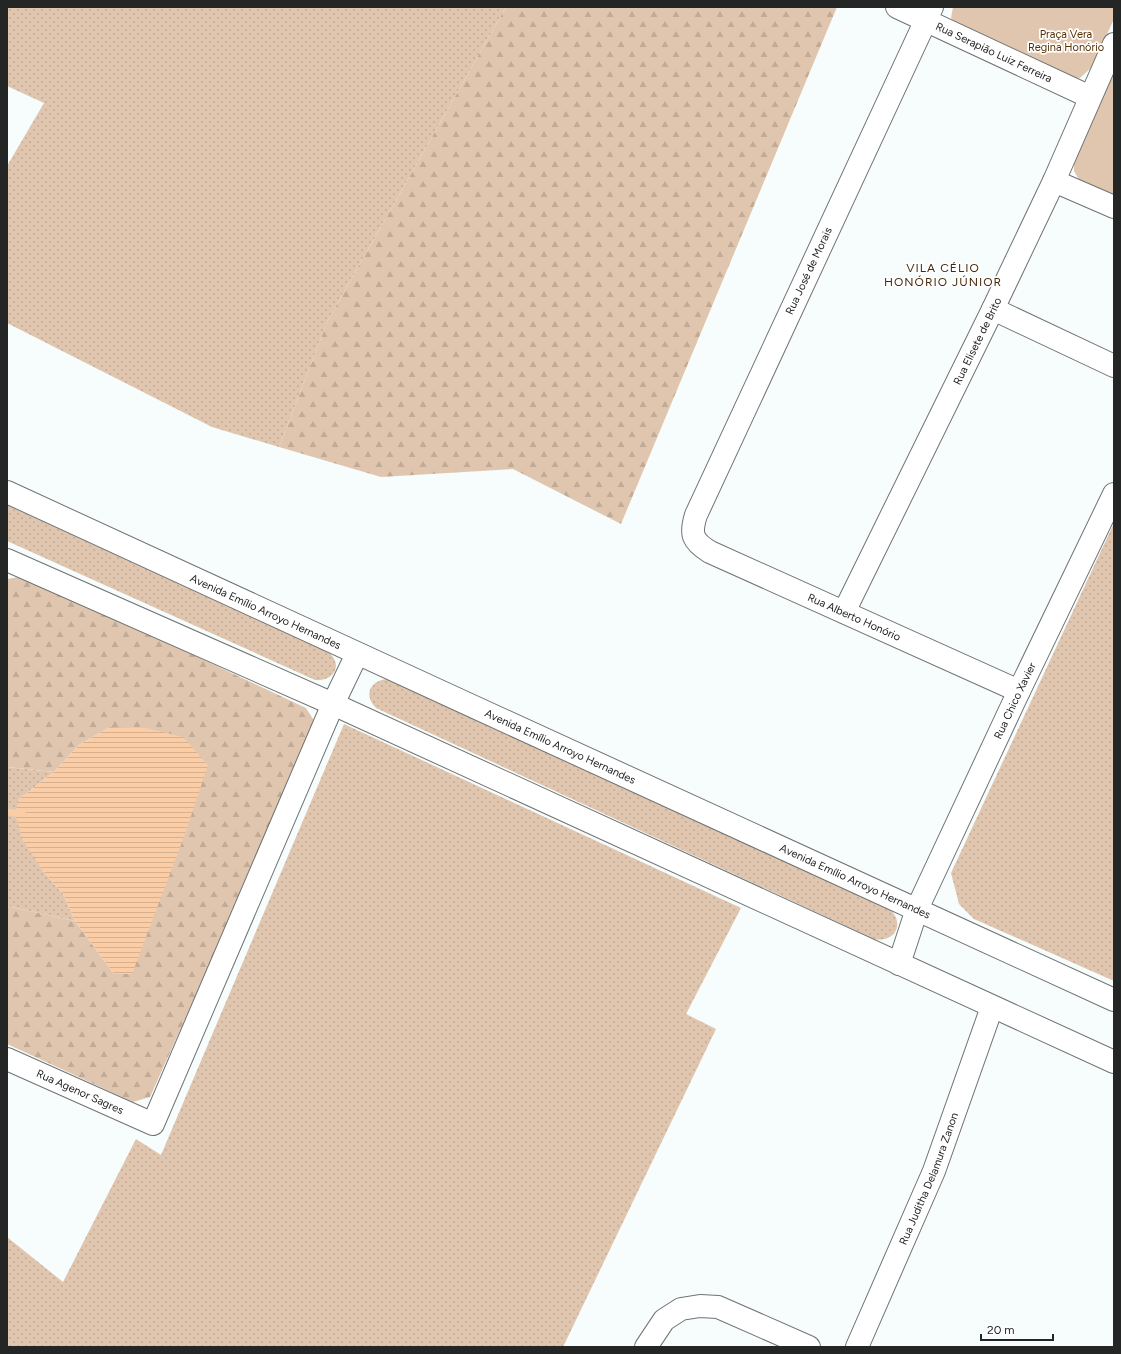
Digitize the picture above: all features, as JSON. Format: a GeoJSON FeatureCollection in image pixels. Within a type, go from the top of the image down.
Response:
{"type":"FeatureCollection","features":[{"type":"Feature","properties":{"kind":"street","name":"Rua Serapião Luiz Ferreira"},"geometry":{"type":"LineString","coordinates":[[897,7],[929,13],[1090,97]]}},
{"type":"Feature","properties":{"kind":"street","name":"Rua José de Morais"},"geometry":{"type":"LineString","coordinates":[[693,538],[693,527],[696,515],[929,13]]}},
{"type":"Feature","properties":{"kind":"street","name":"Rua Elisete de Brito"},"geometry":{"type":"LineString","coordinates":[[844,612],[993,309],[1054,181],[1114,44]]}},
{"type":"Feature","properties":{"kind":"street"},"geometry":{"type":"LineString","coordinates":[[1054,181],[1114,207]]}},
{"type":"Feature","properties":{"kind":"street"},"geometry":{"type":"LineString","coordinates":[[993,309],[1114,366]]}},
{"type":"Feature","properties":{"kind":"street","name":"Avenida Emílio Arroyo Hernandes"},"geometry":{"type":"LineString","coordinates":[[7,492],[356,654],[1114,1000]]}},
{"type":"Feature","properties":{"kind":"street","name":"Rua Chico Xavier"},"geometry":{"type":"LineString","coordinates":[[899,964],[917,909],[1019,691],[1114,494]]}},
{"type":"Feature","properties":{"kind":"street","name":"Rua Alberto Honório"},"geometry":{"type":"LineString","coordinates":[[693,538],[700,546],[710,552],[1019,691]]}},
{"type":"Feature","properties":{"kind":"street"},"geometry":{"type":"LineString","coordinates":[[12,566],[333,704],[1114,1062]]}},
{"type":"Feature","properties":{"kind":"street"},"geometry":{"type":"LineString","coordinates":[[333,704],[356,654]]}},
{"type":"Feature","properties":{"kind":"street","name":"Rua Agenor Sagres"},"geometry":{"type":"LineString","coordinates":[[7,1059],[153,1124],[333,704]]}},
{"type":"Feature","properties":{"kind":"street","name":"Rua Juditha Delamura Zanon"},"geometry":{"type":"LineString","coordinates":[[857,1347],[934,1171],[992,1006]]}},
{"type":"Feature","properties":{"kind":"street"},"geometry":{"type":"LineString","coordinates":[[646,1347],[664,1320],[681,1309],[700,1306],[718,1307],[809,1347]]}},
{"type":"Feature","properties":{"kind":"green space"},"geometry":{"type":"Polygon","coordinates":[[[7,7],[506,7],[328,320],[279,447],[212,427],[7,323],[7,166],[44,103],[7,86],[7,7]]]}},
{"type":"Feature","properties":{"kind":"green space"},"geometry":{"type":"Polygon","coordinates":[[[506,7],[837,7],[621,524],[513,469],[381,477],[279,447],[328,320],[506,7]]]}},
{"type":"Feature","properties":{"kind":"green space","name":"Praça Vera Regina Honório"},"geometry":{"type":"Polygon","coordinates":[[[953,7],[1114,7],[1114,19],[1092,67],[1080,78],[1068,78],[961,30],[951,18],[953,7]]]}},
{"type":"Feature","properties":{"kind":"green space"},"geometry":{"type":"Polygon","coordinates":[[[1114,71],[1114,198],[1081,183],[1074,171],[1074,158],[1114,71]]]}},
{"type":"Feature","properties":{"kind":"green space"},"geometry":{"type":"Polygon","coordinates":[[[7,505],[328,652],[333,657],[335,662],[335,671],[327,678],[315,680],[7,541],[7,505]]]}},
{"type":"Feature","properties":{"kind":"green space"},"geometry":{"type":"Polygon","coordinates":[[[1114,523],[1114,981],[974,919],[959,904],[951,873],[1114,523]]]}},
{"type":"Feature","properties":{"kind":"green space"},"geometry":{"type":"Polygon","coordinates":[[[26,576],[306,708],[317,725],[150,1097],[133,1102],[7,1044],[7,906],[75,921],[114,974],[146,728],[110,727],[79,745],[54,772],[7,767],[7,579],[26,576]]]}},
{"type":"Feature","properties":{"kind":"green space"},"geometry":{"type":"Polygon","coordinates":[[[388,679],[887,907],[893,912],[896,918],[896,930],[888,938],[882,940],[874,939],[376,708],[370,698],[370,689],[377,682],[388,679]]]}},
{"type":"Feature","properties":{"kind":"green space"},"geometry":{"type":"Polygon","coordinates":[[[344,724],[741,908],[686,1014],[716,1029],[563,1347],[7,1347],[7,1237],[63,1282],[136,1139],[161,1155],[344,724]]]}},
{"type":"Feature","properties":{"kind":"green space"},"geometry":{"type":"Polygon","coordinates":[[[7,767],[54,772],[19,799],[43,871],[63,894],[75,921],[7,906],[7,767]]]}},
{"type":"Feature","properties":{"kind":"shaded area"},"geometry":{"type":"Polygon","coordinates":[[[110,727],[146,728],[183,737],[208,765],[185,834],[132,974],[114,974],[75,921],[63,894],[43,871],[22,839],[15,813],[19,799],[54,772],[79,745],[110,727]]]}},
{"type":"Feature","properties":{"kind":"waterway"},"geometry":{"type":"LineString","coordinates":[[7,812],[22,812]]}},
{"type":"Feature","properties":{"kind":"district","name":"VILA CÉLIO HONÓRIO JÚNIOR"},"geometry":{"type":"Point","coordinates":[943,275]}}]}
